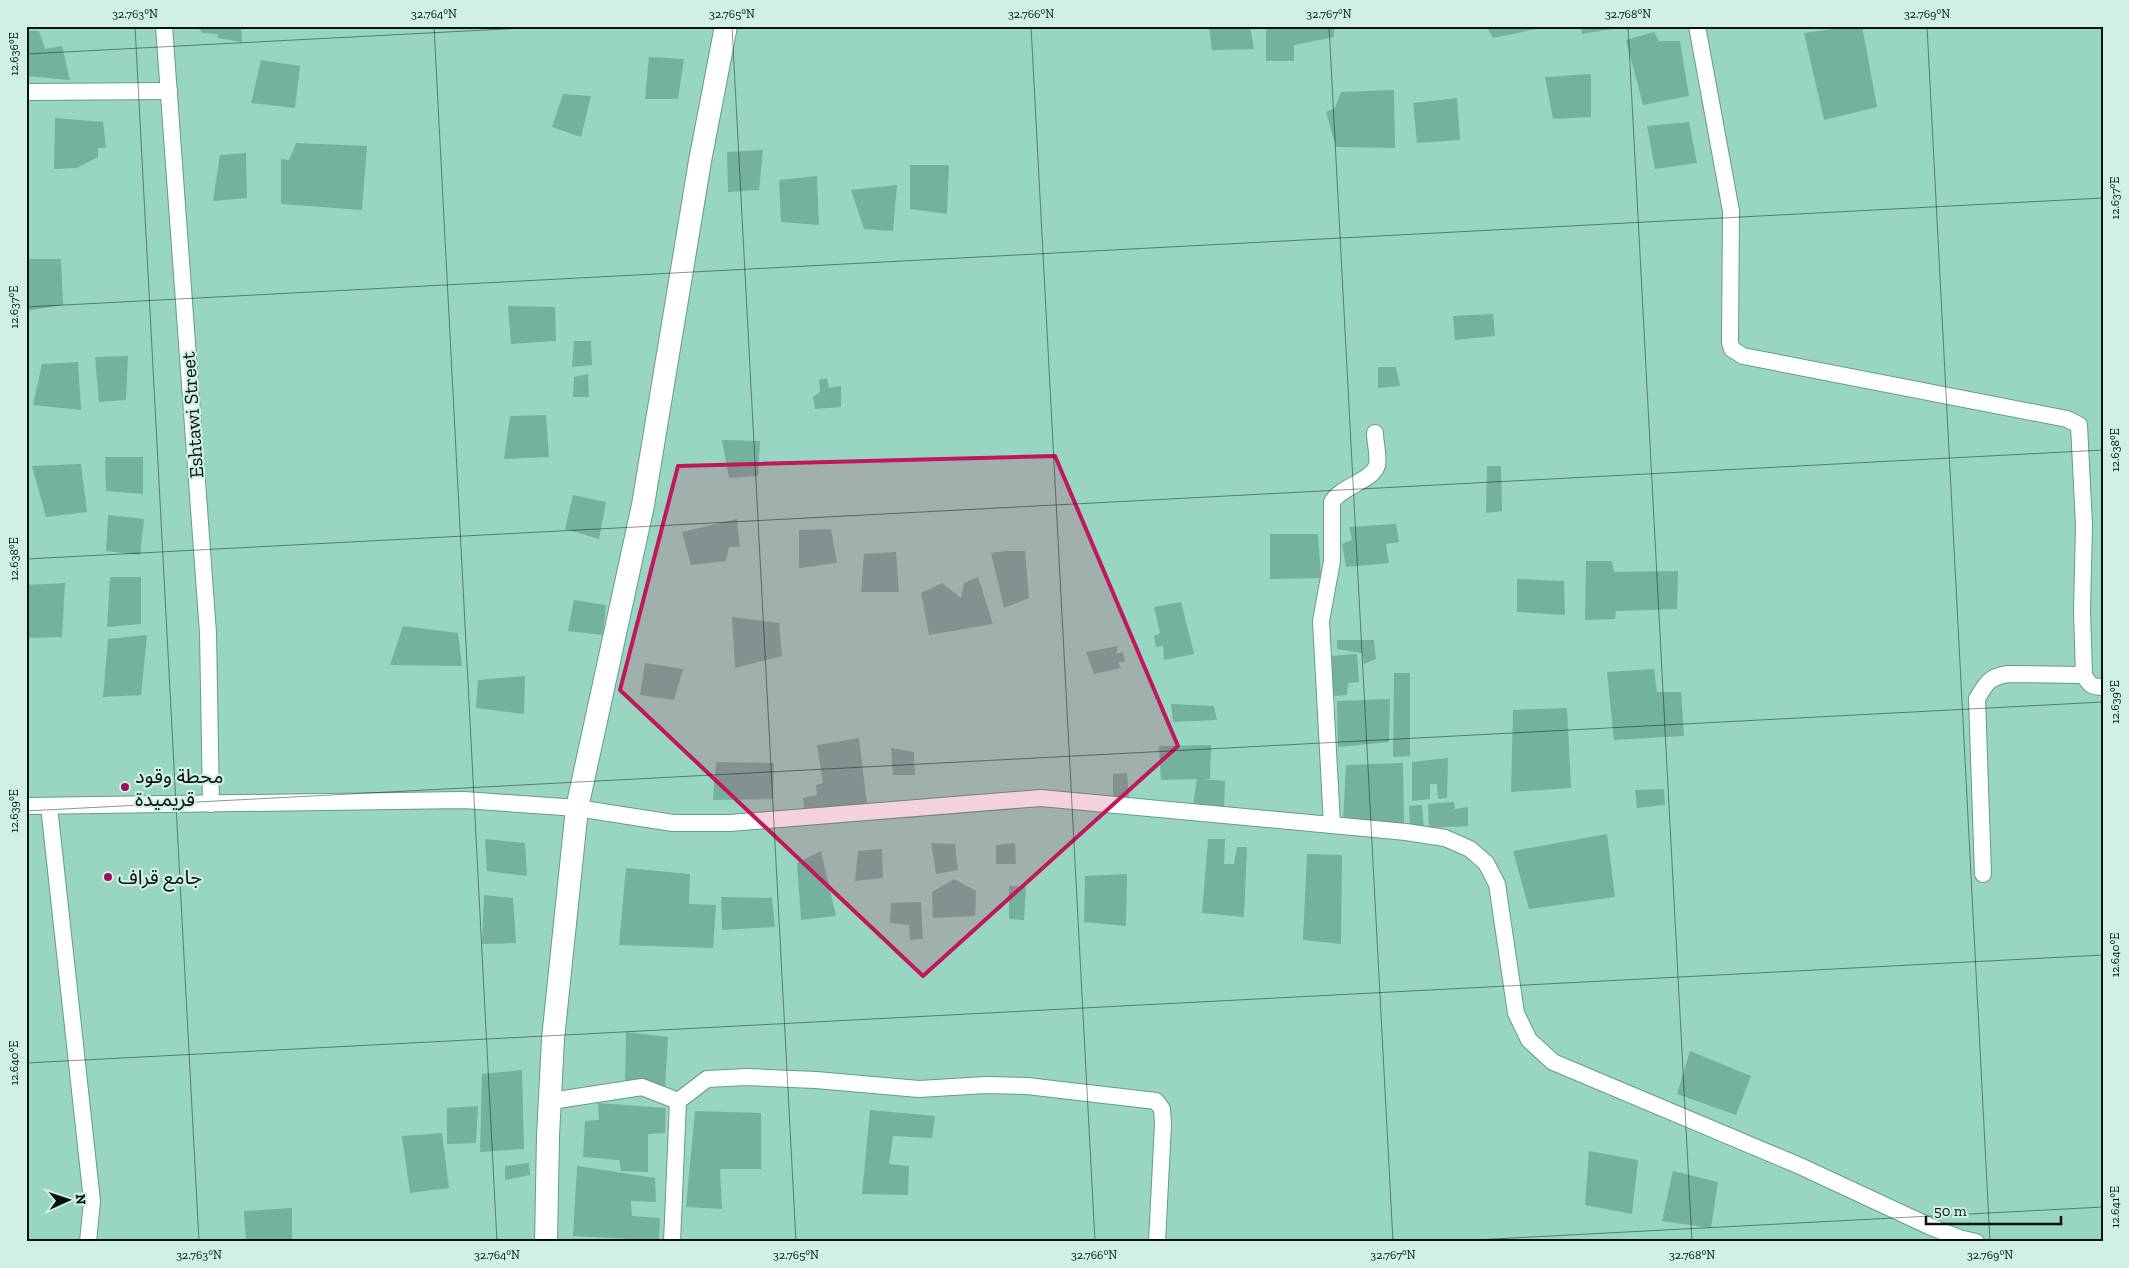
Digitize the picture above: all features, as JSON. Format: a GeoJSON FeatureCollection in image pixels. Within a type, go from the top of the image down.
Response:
{"type":"FeatureCollection","features":[{"type":"Feature","properties":{"kind":"street","name":"Eshtawi Street"},"geometry":{"type":"LineString","coordinates":[[164,26],[208,633],[211,804]]}},
{"type":"Feature","properties":{"kind":"street"},"geometry":{"type":"LineString","coordinates":[[546,1242],[548,1136],[553,1039],[577,808],[643,505],[700,161],[726,26]]}},
{"type":"Feature","properties":{"kind":"street"},"geometry":{"type":"LineString","coordinates":[[1697,26],[1730,212],[1730,343],[1732,349],[1743,356],[2067,419],[2079,425],[2084,525],[2082,611],[2084,675],[2093,687],[2103,687]]}},
{"type":"Feature","properties":{"kind":"street"},"geometry":{"type":"LineString","coordinates":[[26,92],[169,91]]}},
{"type":"Feature","properties":{"kind":"street"},"geometry":{"type":"LineString","coordinates":[[1332,825],[1321,621],[1332,561],[1332,502],[1337,494],[1372,472],[1377,465],[1375,434]]}},
{"type":"Feature","properties":{"kind":"street"},"geometry":{"type":"LineString","coordinates":[[1983,874],[1977,699],[1984,687],[1996,676],[2008,674],[2084,675]]}},
{"type":"Feature","properties":{"kind":"street"},"geometry":{"type":"LineString","coordinates":[[26,806],[464,800],[577,808],[673,823],[730,823],[1040,798],[1406,832],[1445,838],[1470,849],[1486,863],[1497,884],[1516,1013],[1529,1040],[1553,1062],[1800,1166],[1929,1226],[1959,1238],[1976,1242]]}},
{"type":"Feature","properties":{"kind":"street"},"geometry":{"type":"LineString","coordinates":[[49,806],[92,1201],[88,1242]]}},
{"type":"Feature","properties":{"kind":"street"},"geometry":{"type":"LineString","coordinates":[[678,1101],[707,1079],[747,1077],[816,1080],[919,1089],[986,1085],[1027,1086],[1156,1101],[1162,1109],[1163,1124],[1157,1242]]}},
{"type":"Feature","properties":{"kind":"street"},"geometry":{"type":"LineString","coordinates":[[551,1101],[642,1087],[678,1101]]}},
{"type":"Feature","properties":{"kind":"street"},"geometry":{"type":"LineString","coordinates":[[672,1242],[678,1101]]}},
{"type":"Feature","properties":{"kind":"highlighted area"},"geometry":{"type":"Polygon","coordinates":[[[1055,456],[1178,746],[923,976],[620,690],[678,466],[1055,456]]]}},
{"type":"Feature","properties":{"kind":"building"},"geometry":{"type":"Polygon","coordinates":[[[196,26],[241,26],[242,42],[218,38],[217,34],[203,33],[196,26]]]}},
{"type":"Feature","properties":{"kind":"building"},"geometry":{"type":"Polygon","coordinates":[[[1209,26],[1250,26],[1254,49],[1212,50],[1209,26]]]}},
{"type":"Feature","properties":{"kind":"building"},"geometry":{"type":"Polygon","coordinates":[[[1266,26],[1334,26],[1334,37],[1294,45],[1294,61],[1266,61],[1266,26]]]}},
{"type":"Feature","properties":{"kind":"building"},"geometry":{"type":"Polygon","coordinates":[[[1486,26],[1541,26],[1541,28],[1493,38],[1486,26]]]}},
{"type":"Feature","properties":{"kind":"building"},"geometry":{"type":"Polygon","coordinates":[[[1582,26],[1624,26],[1624,27],[1582,34],[1582,26]]]}},
{"type":"Feature","properties":{"kind":"building"},"geometry":{"type":"Polygon","coordinates":[[[1862,26],[1877,107],[1824,120],[1804,33],[1862,26]]]}},
{"type":"Feature","properties":{"kind":"building"},"geometry":{"type":"Polygon","coordinates":[[[26,31],[39,31],[45,49],[62,46],[70,80],[26,76],[26,31]]]}},
{"type":"Feature","properties":{"kind":"building"},"geometry":{"type":"Polygon","coordinates":[[[1654,32],[1659,41],[1680,41],[1689,96],[1643,105],[1626,40],[1654,32]]]}},
{"type":"Feature","properties":{"kind":"building"},"geometry":{"type":"Polygon","coordinates":[[[649,57],[684,59],[678,99],[645,99],[649,57]]]}},
{"type":"Feature","properties":{"kind":"building"},"geometry":{"type":"Polygon","coordinates":[[[261,60],[300,66],[295,108],[251,103],[261,60]]]}},
{"type":"Feature","properties":{"kind":"building"},"geometry":{"type":"Polygon","coordinates":[[[1591,74],[1591,117],[1553,119],[1545,77],[1591,74]]]}},
{"type":"Feature","properties":{"kind":"building"},"geometry":{"type":"Polygon","coordinates":[[[1394,90],[1395,148],[1336,147],[1326,112],[1335,108],[1341,92],[1394,90]]]}},
{"type":"Feature","properties":{"kind":"building"},"geometry":{"type":"Polygon","coordinates":[[[563,94],[591,96],[581,137],[552,127],[563,94]]]}},
{"type":"Feature","properties":{"kind":"building"},"geometry":{"type":"Polygon","coordinates":[[[1457,98],[1460,140],[1417,143],[1413,103],[1457,98]]]}},
{"type":"Feature","properties":{"kind":"building"},"geometry":{"type":"Polygon","coordinates":[[[55,118],[103,122],[106,148],[98,148],[98,157],[77,168],[54,169],[55,118]]]}},
{"type":"Feature","properties":{"kind":"building"},"geometry":{"type":"Polygon","coordinates":[[[1689,122],[1697,163],[1655,169],[1647,126],[1689,122]]]}},
{"type":"Feature","properties":{"kind":"building"},"geometry":{"type":"Polygon","coordinates":[[[296,143],[367,146],[362,210],[281,204],[281,159],[289,160],[296,143]]]}},
{"type":"Feature","properties":{"kind":"building"},"geometry":{"type":"Polygon","coordinates":[[[763,150],[759,190],[728,192],[727,152],[763,150]]]}},
{"type":"Feature","properties":{"kind":"building"},"geometry":{"type":"Polygon","coordinates":[[[246,153],[247,198],[213,201],[220,155],[246,153]]]}},
{"type":"Feature","properties":{"kind":"building"},"geometry":{"type":"Polygon","coordinates":[[[910,165],[949,165],[947,214],[910,209],[910,165]]]}},
{"type":"Feature","properties":{"kind":"building"},"geometry":{"type":"Polygon","coordinates":[[[817,176],[819,225],[781,222],[779,180],[817,176]]]}},
{"type":"Feature","properties":{"kind":"building"},"geometry":{"type":"Polygon","coordinates":[[[897,185],[893,231],[864,229],[851,190],[897,185]]]}},
{"type":"Feature","properties":{"kind":"building"},"geometry":{"type":"Polygon","coordinates":[[[26,259],[61,259],[63,305],[26,311],[26,259]]]}},
{"type":"Feature","properties":{"kind":"building"},"geometry":{"type":"Polygon","coordinates":[[[508,306],[555,307],[556,341],[511,344],[508,306]]]}},
{"type":"Feature","properties":{"kind":"building"},"geometry":{"type":"Polygon","coordinates":[[[1493,314],[1495,336],[1455,340],[1453,316],[1493,314]]]}},
{"type":"Feature","properties":{"kind":"building"},"geometry":{"type":"Polygon","coordinates":[[[574,341],[591,341],[592,365],[572,367],[574,341]]]}},
{"type":"Feature","properties":{"kind":"building"},"geometry":{"type":"Polygon","coordinates":[[[128,356],[126,400],[99,402],[95,357],[128,356]]]}},
{"type":"Feature","properties":{"kind":"building"},"geometry":{"type":"Polygon","coordinates":[[[78,362],[81,410],[33,405],[42,364],[78,362]]]}},
{"type":"Feature","properties":{"kind":"building"},"geometry":{"type":"Polygon","coordinates":[[[1378,367],[1396,367],[1400,386],[1378,388],[1378,367]]]}},
{"type":"Feature","properties":{"kind":"building"},"geometry":{"type":"Polygon","coordinates":[[[588,374],[589,397],[573,397],[574,377],[588,374]]]}},
{"type":"Feature","properties":{"kind":"building"},"geometry":{"type":"Polygon","coordinates":[[[827,378],[829,388],[841,386],[841,407],[815,409],[813,397],[820,392],[819,380],[827,378]]]}},
{"type":"Feature","properties":{"kind":"building"},"geometry":{"type":"Polygon","coordinates":[[[546,415],[549,457],[504,459],[510,416],[546,415]]]}},
{"type":"Feature","properties":{"kind":"building"},"geometry":{"type":"Polygon","coordinates":[[[722,440],[760,441],[758,476],[729,478],[722,440]]]}},
{"type":"Feature","properties":{"kind":"building"},"geometry":{"type":"Polygon","coordinates":[[[105,457],[143,457],[143,494],[106,491],[105,457]]]}},
{"type":"Feature","properties":{"kind":"building"},"geometry":{"type":"Polygon","coordinates":[[[81,464],[87,512],[46,517],[32,466],[81,464]]]}},
{"type":"Feature","properties":{"kind":"building"},"geometry":{"type":"Polygon","coordinates":[[[1487,466],[1501,466],[1502,511],[1486,513],[1487,466]]]}},
{"type":"Feature","properties":{"kind":"building"},"geometry":{"type":"Polygon","coordinates":[[[573,495],[606,502],[599,539],[565,529],[573,495]]]}},
{"type":"Feature","properties":{"kind":"building"},"geometry":{"type":"Polygon","coordinates":[[[108,515],[144,519],[140,555],[106,551],[108,515]]]}},
{"type":"Feature","properties":{"kind":"building"},"geometry":{"type":"Polygon","coordinates":[[[737,519],[740,547],[729,547],[726,561],[691,565],[682,532],[737,519]]]}},
{"type":"Feature","properties":{"kind":"building"},"geometry":{"type":"Polygon","coordinates":[[[1396,524],[1399,542],[1386,544],[1389,563],[1346,567],[1342,544],[1352,540],[1349,527],[1396,524]]]}},
{"type":"Feature","properties":{"kind":"building"},"geometry":{"type":"Polygon","coordinates":[[[831,529],[837,563],[799,568],[799,530],[831,529]]]}},
{"type":"Feature","properties":{"kind":"building"},"geometry":{"type":"Polygon","coordinates":[[[1270,534],[1318,534],[1321,578],[1270,579],[1270,534]]]}},
{"type":"Feature","properties":{"kind":"building"},"geometry":{"type":"Polygon","coordinates":[[[1025,551],[1029,598],[1004,608],[991,553],[1025,551]]]}},
{"type":"Feature","properties":{"kind":"building"},"geometry":{"type":"Polygon","coordinates":[[[896,552],[899,592],[861,592],[864,554],[896,552]]]}},
{"type":"Feature","properties":{"kind":"building"},"geometry":{"type":"Polygon","coordinates":[[[1586,561],[1612,561],[1614,572],[1678,571],[1677,609],[1616,611],[1615,619],[1585,620],[1586,561]]]}},
{"type":"Feature","properties":{"kind":"building"},"geometry":{"type":"Polygon","coordinates":[[[110,577],[141,577],[141,624],[107,627],[110,577]]]}},
{"type":"Feature","properties":{"kind":"building"},"geometry":{"type":"Polygon","coordinates":[[[978,577],[993,624],[929,635],[921,593],[942,583],[961,598],[964,583],[978,577]]]}},
{"type":"Feature","properties":{"kind":"building"},"geometry":{"type":"Polygon","coordinates":[[[1517,579],[1564,581],[1565,615],[1517,612],[1517,579]]]}},
{"type":"Feature","properties":{"kind":"building"},"geometry":{"type":"Polygon","coordinates":[[[65,583],[62,637],[26,638],[26,585],[65,583]]]}},
{"type":"Feature","properties":{"kind":"building"},"geometry":{"type":"Polygon","coordinates":[[[574,600],[606,605],[603,635],[568,631],[574,600]]]}},
{"type":"Feature","properties":{"kind":"building"},"geometry":{"type":"Polygon","coordinates":[[[1181,602],[1194,654],[1164,660],[1163,646],[1156,647],[1154,636],[1160,633],[1154,607],[1181,602]]]}},
{"type":"Feature","properties":{"kind":"building"},"geometry":{"type":"Polygon","coordinates":[[[732,617],[779,623],[782,656],[735,668],[732,617]]]}},
{"type":"Feature","properties":{"kind":"building"},"geometry":{"type":"Polygon","coordinates":[[[403,626],[458,633],[462,666],[390,665],[403,626]]]}},
{"type":"Feature","properties":{"kind":"building"},"geometry":{"type":"Polygon","coordinates":[[[147,635],[141,695],[103,697],[108,639],[147,635]]]}},
{"type":"Feature","properties":{"kind":"building"},"geometry":{"type":"Polygon","coordinates":[[[1337,640],[1374,640],[1376,659],[1364,664],[1362,653],[1337,649],[1337,640]]]}},
{"type":"Feature","properties":{"kind":"building"},"geometry":{"type":"Polygon","coordinates":[[[1118,646],[1116,654],[1123,652],[1125,662],[1118,662],[1121,668],[1094,674],[1086,652],[1118,646]]]}},
{"type":"Feature","properties":{"kind":"building"},"geometry":{"type":"Polygon","coordinates":[[[1357,654],[1359,682],[1348,683],[1347,695],[1332,696],[1330,656],[1357,654]]]}},
{"type":"Feature","properties":{"kind":"building"},"geometry":{"type":"Polygon","coordinates":[[[645,663],[683,669],[674,700],[640,695],[645,663]]]}},
{"type":"Feature","properties":{"kind":"building"},"geometry":{"type":"Polygon","coordinates":[[[1654,669],[1657,692],[1681,692],[1684,736],[1614,740],[1607,672],[1654,669]]]}},
{"type":"Feature","properties":{"kind":"building"},"geometry":{"type":"Polygon","coordinates":[[[1394,673],[1410,673],[1410,756],[1393,757],[1394,673]]]}},
{"type":"Feature","properties":{"kind":"building"},"geometry":{"type":"Polygon","coordinates":[[[525,676],[524,714],[476,708],[478,680],[525,676]]]}},
{"type":"Feature","properties":{"kind":"building"},"geometry":{"type":"Polygon","coordinates":[[[1390,699],[1389,742],[1338,747],[1337,701],[1390,699]]]}},
{"type":"Feature","properties":{"kind":"building"},"geometry":{"type":"Polygon","coordinates":[[[1171,704],[1214,706],[1217,720],[1173,722],[1171,704]]]}},
{"type":"Feature","properties":{"kind":"building"},"geometry":{"type":"Polygon","coordinates":[[[1567,708],[1571,788],[1511,792],[1513,710],[1567,708]]]}},
{"type":"Feature","properties":{"kind":"building"},"geometry":{"type":"Polygon","coordinates":[[[859,738],[867,804],[804,811],[803,798],[817,795],[816,785],[823,783],[817,745],[859,738]]]}},
{"type":"Feature","properties":{"kind":"building"},"geometry":{"type":"Polygon","coordinates":[[[1211,745],[1210,779],[1201,779],[1225,781],[1224,809],[1193,806],[1197,779],[1161,780],[1159,746],[1211,745]]]}},
{"type":"Feature","properties":{"kind":"building"},"geometry":{"type":"Polygon","coordinates":[[[891,748],[914,752],[915,775],[893,775],[891,748]]]}},
{"type":"Feature","properties":{"kind":"building"},"geometry":{"type":"Polygon","coordinates":[[[1448,758],[1447,798],[1438,799],[1437,784],[1430,784],[1430,799],[1412,801],[1412,762],[1448,758]]]}},
{"type":"Feature","properties":{"kind":"building"},"geometry":{"type":"Polygon","coordinates":[[[716,762],[774,763],[773,799],[713,800],[716,762]]]}},
{"type":"Feature","properties":{"kind":"building"},"geometry":{"type":"Polygon","coordinates":[[[1403,763],[1404,824],[1343,821],[1346,765],[1403,763]]]}},
{"type":"Feature","properties":{"kind":"building"},"geometry":{"type":"Polygon","coordinates":[[[1127,773],[1129,797],[1113,798],[1113,774],[1127,773]]]}},
{"type":"Feature","properties":{"kind":"building"},"geometry":{"type":"Polygon","coordinates":[[[1664,789],[1665,805],[1637,808],[1635,790],[1664,789]]]}},
{"type":"Feature","properties":{"kind":"building"},"geometry":{"type":"Polygon","coordinates":[[[1454,802],[1455,809],[1468,807],[1468,826],[1429,828],[1428,804],[1454,802]]]}},
{"type":"Feature","properties":{"kind":"building"},"geometry":{"type":"Polygon","coordinates":[[[1422,805],[1424,828],[1410,827],[1409,806],[1422,805]]]}},
{"type":"Feature","properties":{"kind":"building"},"geometry":{"type":"Polygon","coordinates":[[[1607,834],[1615,897],[1529,909],[1513,851],[1607,834]]]}},
{"type":"Feature","properties":{"kind":"building"},"geometry":{"type":"Polygon","coordinates":[[[485,839],[525,843],[527,876],[487,871],[485,839]]]}},
{"type":"Feature","properties":{"kind":"building"},"geometry":{"type":"Polygon","coordinates":[[[1208,839],[1225,839],[1224,864],[1234,864],[1237,847],[1247,847],[1244,917],[1202,913],[1208,839]]]}},
{"type":"Feature","properties":{"kind":"building"},"geometry":{"type":"Polygon","coordinates":[[[931,843],[955,844],[958,870],[936,874],[931,843]]]}},
{"type":"Feature","properties":{"kind":"building"},"geometry":{"type":"Polygon","coordinates":[[[1015,843],[1016,864],[996,864],[996,845],[1015,843]]]}},
{"type":"Feature","properties":{"kind":"building"},"geometry":{"type":"Polygon","coordinates":[[[882,849],[883,878],[855,881],[858,851],[882,849]]]}},
{"type":"Feature","properties":{"kind":"building"},"geometry":{"type":"Polygon","coordinates":[[[821,851],[836,916],[801,920],[797,863],[821,851]]]}},
{"type":"Feature","properties":{"kind":"building"},"geometry":{"type":"Polygon","coordinates":[[[1307,854],[1342,855],[1341,944],[1303,940],[1307,854]]]}},
{"type":"Feature","properties":{"kind":"building"},"geometry":{"type":"Polygon","coordinates":[[[626,868],[690,874],[689,904],[716,905],[713,948],[619,945],[626,868]]]}},
{"type":"Feature","properties":{"kind":"building"},"geometry":{"type":"Polygon","coordinates":[[[1127,874],[1126,926],[1084,922],[1085,876],[1127,874]]]}},
{"type":"Feature","properties":{"kind":"building"},"geometry":{"type":"Polygon","coordinates":[[[954,879],[976,891],[975,916],[933,918],[932,892],[954,879]]]}},
{"type":"Feature","properties":{"kind":"building"},"geometry":{"type":"Polygon","coordinates":[[[1009,886],[1026,887],[1024,920],[1009,919],[1009,886]]]}},
{"type":"Feature","properties":{"kind":"building"},"geometry":{"type":"Polygon","coordinates":[[[484,895],[513,898],[516,943],[482,944],[484,895]]]}},
{"type":"Feature","properties":{"kind":"building"},"geometry":{"type":"Polygon","coordinates":[[[721,897],[772,898],[775,927],[722,930],[721,897]]]}},
{"type":"Feature","properties":{"kind":"building"},"geometry":{"type":"Polygon","coordinates":[[[921,902],[923,939],[910,940],[909,925],[890,923],[891,903],[921,902]]]}},
{"type":"Feature","properties":{"kind":"building"},"geometry":{"type":"Polygon","coordinates":[[[626,1032],[668,1037],[665,1087],[625,1081],[626,1032]]]}},
{"type":"Feature","properties":{"kind":"building"},"geometry":{"type":"Polygon","coordinates":[[[1690,1051],[1751,1076],[1736,1115],[1677,1094],[1690,1051]]]}},
{"type":"Feature","properties":{"kind":"building"},"geometry":{"type":"Polygon","coordinates":[[[522,1070],[524,1149],[480,1152],[482,1074],[522,1070]]]}},
{"type":"Feature","properties":{"kind":"building"},"geometry":{"type":"Polygon","coordinates":[[[598,1103],[666,1108],[665,1133],[648,1134],[648,1172],[621,1171],[619,1160],[583,1157],[585,1121],[599,1120],[598,1103]]]}},
{"type":"Feature","properties":{"kind":"building"},"geometry":{"type":"Polygon","coordinates":[[[478,1106],[476,1143],[447,1144],[447,1108],[478,1106]]]}},
{"type":"Feature","properties":{"kind":"building"},"geometry":{"type":"Polygon","coordinates":[[[870,1110],[935,1116],[932,1138],[893,1136],[889,1164],[909,1166],[908,1195],[862,1194],[870,1110]]]}},
{"type":"Feature","properties":{"kind":"building"},"geometry":{"type":"Polygon","coordinates":[[[695,1111],[761,1113],[761,1169],[720,1169],[722,1209],[686,1207],[695,1111]]]}},
{"type":"Feature","properties":{"kind":"building"},"geometry":{"type":"Polygon","coordinates":[[[442,1133],[449,1188],[410,1193],[402,1136],[442,1133]]]}},
{"type":"Feature","properties":{"kind":"building"},"geometry":{"type":"Polygon","coordinates":[[[1589,1151],[1638,1160],[1632,1214],[1585,1205],[1589,1151]]]}},
{"type":"Feature","properties":{"kind":"building"},"geometry":{"type":"Polygon","coordinates":[[[529,1163],[530,1175],[505,1180],[505,1166],[529,1163]]]}},
{"type":"Feature","properties":{"kind":"building"},"geometry":{"type":"Polygon","coordinates":[[[577,1166],[655,1178],[656,1202],[631,1201],[632,1216],[660,1218],[659,1242],[631,1242],[631,1239],[573,1236],[577,1166]]]}},
{"type":"Feature","properties":{"kind":"building"},"geometry":{"type":"Polygon","coordinates":[[[1673,1171],[1718,1182],[1711,1228],[1662,1221],[1673,1171]]]}},
{"type":"Feature","properties":{"kind":"building"},"geometry":{"type":"Polygon","coordinates":[[[292,1208],[292,1242],[246,1242],[244,1211],[292,1208]]]}},
{"type":"Feature","properties":{"kind":"place","name":"محطة وقود قريميدة"},"geometry":{"type":"Point","coordinates":[125,787]}},
{"type":"Feature","properties":{"kind":"place","name":"جامع قراف"},"geometry":{"type":"Point","coordinates":[108,877]}}]}
